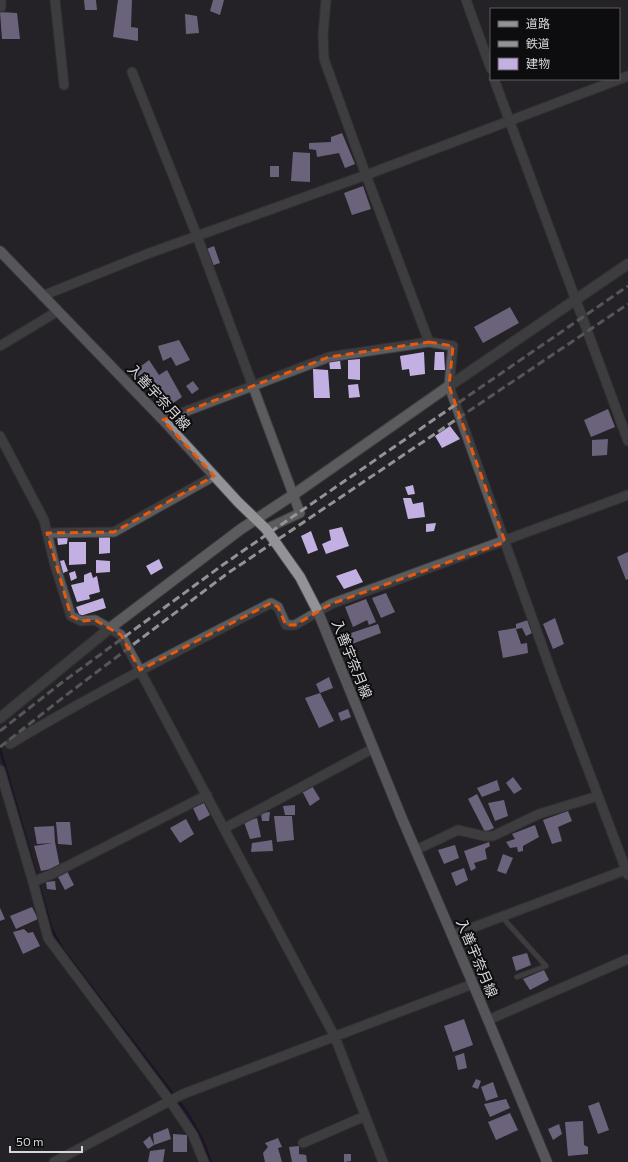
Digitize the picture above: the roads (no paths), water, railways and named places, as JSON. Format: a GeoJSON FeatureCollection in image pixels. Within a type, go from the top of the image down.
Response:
{"type":"FeatureCollection","features":[{"type":"Feature","properties":{"kind":"main road","name":"入善宇奈月線"},"geometry":{"type":"LineString","coordinates":[[0,251],[266,529],[300,578],[318,612],[547,1162]]}},
{"type":"Feature","properties":{"kind":"street"},"geometry":{"type":"LineString","coordinates":[[54,0],[64,85]]}},
{"type":"Feature","properties":{"kind":"street"},"geometry":{"type":"LineString","coordinates":[[326,0],[323,35],[324,59],[429,342]]}},
{"type":"Feature","properties":{"kind":"street"},"geometry":{"type":"LineString","coordinates":[[466,0],[490,67]]}},
{"type":"Feature","properties":{"kind":"street"},"geometry":{"type":"LineString","coordinates":[[132,72],[197,236],[300,513],[266,529]]}},
{"type":"Feature","properties":{"kind":"street"},"geometry":{"type":"LineString","coordinates":[[494,80],[628,441]]}},
{"type":"Feature","properties":{"kind":"street"},"geometry":{"type":"LineString","coordinates":[[42,296],[82,279],[366,175],[617,80]]}},
{"type":"Feature","properties":{"kind":"street"},"geometry":{"type":"LineString","coordinates":[[0,718],[110,628],[256,519],[628,264]]}},
{"type":"Feature","properties":{"kind":"street"},"geometry":{"type":"LineString","coordinates":[[0,346],[58,311]]}},
{"type":"Feature","properties":{"kind":"street"},"geometry":{"type":"LineString","coordinates":[[163,420],[329,357],[429,342],[453,346],[449,386],[598,796],[627,871],[453,935]]}},
{"type":"Feature","properties":{"kind":"street"},"geometry":{"type":"LineString","coordinates":[[0,436],[44,520],[54,562],[71,616],[82,621],[96,620],[121,635],[335,1037],[383,1162]]}},
{"type":"Feature","properties":{"kind":"street"},"geometry":{"type":"LineString","coordinates":[[47,533],[114,532],[214,476]]}},
{"type":"Feature","properties":{"kind":"street"},"geometry":{"type":"LineString","coordinates":[[10,744],[140,670],[271,603],[278,607],[286,624],[295,625],[331,604],[505,542],[628,495]]}},
{"type":"Feature","properties":{"kind":"street"},"geometry":{"type":"LineString","coordinates":[[225,828],[374,748]]}},
{"type":"Feature","properties":{"kind":"street"},"geometry":{"type":"LineString","coordinates":[[0,770],[48,938],[170,1101],[193,1135],[204,1162]]}},
{"type":"Feature","properties":{"kind":"street"},"geometry":{"type":"LineString","coordinates":[[33,882],[52,874],[207,795]]}},
{"type":"Feature","properties":{"kind":"street"},"geometry":{"type":"LineString","coordinates":[[416,850],[458,830],[484,836],[493,836],[539,814],[598,796]]}},
{"type":"Feature","properties":{"kind":"street"},"geometry":{"type":"LineString","coordinates":[[488,1020],[628,959]]}},
{"type":"Feature","properties":{"kind":"street"},"geometry":{"type":"LineString","coordinates":[[54,1162],[183,1094],[473,984]]}},
{"type":"Feature","properties":{"kind":"street"},"geometry":{"type":"LineString","coordinates":[[302,1143],[365,1116]]}},
{"type":"Feature","properties":{"kind":"lane"},"geometry":{"type":"LineString","coordinates":[[502,916],[546,966],[517,977]]}},
{"type":"Feature","properties":{"kind":"waterway"},"geometry":{"type":"LineString","coordinates":[[0,749],[51,928],[63,950],[188,1114],[202,1139],[211,1162]]}},
{"type":"Feature","properties":{"kind":"railway"},"geometry":{"type":"LineString","coordinates":[[0,731],[60,684],[224,564],[628,286]]}},
{"type":"Feature","properties":{"kind":"railway"},"geometry":{"type":"LineString","coordinates":[[0,747],[228,573],[628,304]]}}]}
